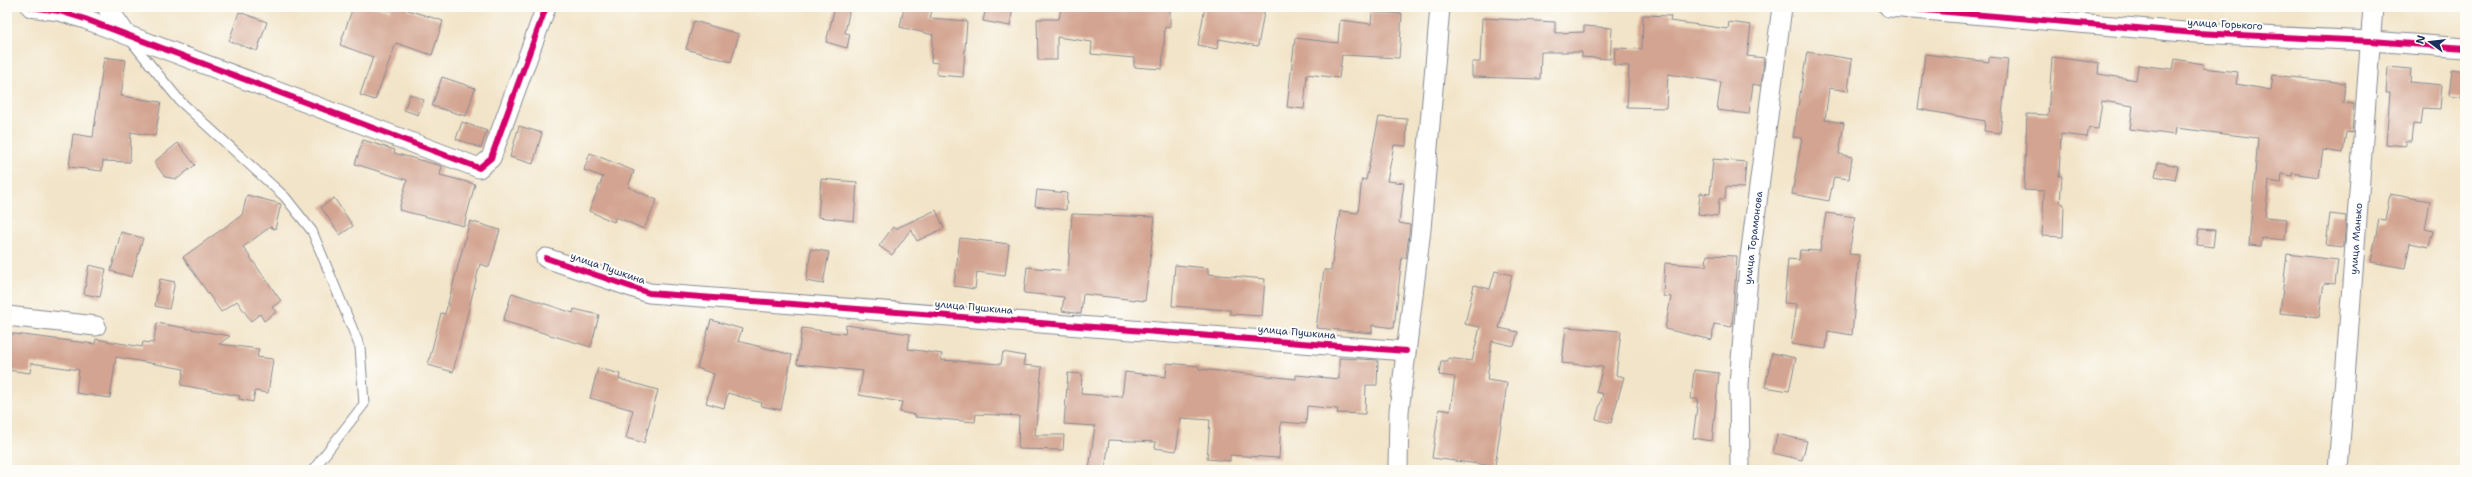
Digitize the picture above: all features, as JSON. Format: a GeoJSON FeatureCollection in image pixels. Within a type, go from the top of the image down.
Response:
{"type":"FeatureCollection","features":[{"type":"Feature","properties":{"kind":"street"},"geometry":{"type":"LineString","coordinates":[[31,7],[59,11],[125,33],[479,168],[491,158],[546,7]]}},
{"type":"Feature","properties":{"kind":"street"},"geometry":{"type":"LineString","coordinates":[[107,7],[125,33]]}},
{"type":"Feature","properties":{"kind":"street"},"geometry":{"type":"LineString","coordinates":[[1398,470],[1399,410],[1421,229],[1440,7]]}},
{"type":"Feature","properties":{"kind":"street","name":"улица Торамонова"},"geometry":{"type":"LineString","coordinates":[[1740,469],[1739,384],[1748,265],[1782,7]]}},
{"type":"Feature","properties":{"kind":"street","name":"улица Горького"},"geometry":{"type":"LineString","coordinates":[[1889,7],[2196,33],[2371,40],[2465,48]]}},
{"type":"Feature","properties":{"kind":"street","name":"улица Манько"},"geometry":{"type":"LineString","coordinates":[[2338,470],[2373,7]]}},
{"type":"Feature","properties":{"kind":"street","name":"улица Пушкина"},"geometry":{"type":"LineString","coordinates":[[546,258],[649,293],[1406,351]]}},
{"type":"Feature","properties":{"kind":"street"},"geometry":{"type":"LineString","coordinates":[[7,316],[96,326]]}},
{"type":"Feature","properties":{"kind":"lane"},"geometry":{"type":"LineString","coordinates":[[125,33],[180,101],[285,197],[312,231],[360,347],[364,404],[313,470]]}},
{"type":"Feature","properties":{"kind":"building"},"geometry":{"type":"Polygon","coordinates":[[[353,7],[377,7],[390,11],[391,7],[409,7],[408,10],[443,21],[432,55],[396,43],[375,100],[360,95],[373,57],[340,45],[353,7]]]}},
{"type":"Feature","properties":{"kind":"building"},"geometry":{"type":"Polygon","coordinates":[[[835,7],[850,7],[845,33],[850,34],[847,48],[826,42],[835,7]]]}},
{"type":"Feature","properties":{"kind":"building"},"geometry":{"type":"Polygon","coordinates":[[[904,7],[933,7],[930,18],[967,21],[963,77],[937,75],[938,63],[931,62],[933,35],[900,27],[904,7]]]}},
{"type":"Feature","properties":{"kind":"building"},"geometry":{"type":"Polygon","coordinates":[[[986,7],[1013,7],[1010,26],[983,21],[986,7]]]}},
{"type":"Feature","properties":{"kind":"building"},"geometry":{"type":"Polygon","coordinates":[[[1061,7],[1170,7],[1170,28],[1165,27],[1162,69],[1134,67],[1134,58],[1091,54],[1092,42],[1057,37],[1057,60],[1038,60],[1037,19],[1059,19],[1061,7]]]}},
{"type":"Feature","properties":{"kind":"building"},"geometry":{"type":"Polygon","coordinates":[[[1205,7],[1221,7],[1241,11],[1242,7],[1265,7],[1258,46],[1219,39],[1217,49],[1198,45],[1205,7]]]}},
{"type":"Feature","properties":{"kind":"building"},"geometry":{"type":"Polygon","coordinates":[[[239,12],[267,22],[257,51],[229,41],[239,12]]]}},
{"type":"Feature","properties":{"kind":"building"},"geometry":{"type":"Polygon","coordinates":[[[1372,12],[1402,14],[1399,58],[1342,55],[1339,78],[1307,74],[1304,109],[1287,107],[1295,38],[1338,43],[1340,20],[1371,24],[1372,12]]]}},
{"type":"Feature","properties":{"kind":"building"},"geometry":{"type":"Polygon","coordinates":[[[1643,15],[1671,16],[1670,21],[1728,29],[1729,22],[1751,25],[1747,56],[1764,58],[1761,86],[1753,84],[1749,114],[1717,110],[1721,82],[1668,74],[1666,108],[1627,107],[1629,66],[1614,65],[1615,48],[1642,49],[1643,15]]]}},
{"type":"Feature","properties":{"kind":"building"},"geometry":{"type":"Polygon","coordinates":[[[1482,18],[1555,22],[1555,33],[1584,32],[1584,26],[1612,28],[1610,59],[1582,57],[1582,52],[1541,52],[1540,79],[1472,77],[1472,62],[1480,62],[1482,18]]]}},
{"type":"Feature","properties":{"kind":"building"},"geometry":{"type":"Polygon","coordinates":[[[694,21],[739,34],[731,62],[686,49],[694,21]]]}},
{"type":"Feature","properties":{"kind":"building"},"geometry":{"type":"Polygon","coordinates":[[[1807,52],[1852,59],[1848,91],[1829,88],[1825,120],[1844,123],[1839,154],[1852,157],[1849,179],[1834,177],[1829,201],[1792,194],[1802,138],[1793,137],[1807,52]]]}},
{"type":"Feature","properties":{"kind":"building"},"geometry":{"type":"Polygon","coordinates":[[[1925,54],[1989,62],[1989,57],[2008,59],[2000,133],[1984,131],[1985,121],[1918,109],[1925,54]]]}},
{"type":"Feature","properties":{"kind":"building"},"geometry":{"type":"Polygon","coordinates":[[[104,57],[126,60],[121,96],[161,102],[155,136],[131,132],[130,162],[103,161],[102,171],[69,167],[73,134],[93,137],[104,57]]]}},
{"type":"Feature","properties":{"kind":"building"},"geometry":{"type":"Polygon","coordinates":[[[2052,57],[2099,63],[2098,74],[2136,80],[2138,65],[2173,69],[2175,59],[2203,64],[2202,68],[2238,72],[2236,84],[2271,90],[2273,75],[2345,83],[2343,103],[2354,104],[2352,133],[2346,132],[2343,153],[2323,150],[2319,177],[2292,173],[2292,176],[2282,174],[2281,183],[2269,181],[2265,217],[2287,219],[2285,240],[2262,238],[2261,246],[2249,245],[2258,138],[2176,128],[2175,135],[2130,129],[2133,106],[2102,101],[2098,129],[2089,128],[2087,137],[2061,134],[2059,176],[2062,176],[2060,203],[2064,204],[2063,237],[2042,236],[2044,191],[2024,190],[2027,114],[2048,115],[2052,57]]]}},
{"type":"Feature","properties":{"kind":"building"},"geometry":{"type":"Polygon","coordinates":[[[2388,67],[2411,69],[2410,82],[2442,85],[2440,109],[2423,108],[2421,125],[2413,124],[2411,141],[2405,141],[2405,146],[2386,144],[2390,93],[2386,93],[2388,67]]]}},
{"type":"Feature","properties":{"kind":"building"},"geometry":{"type":"Polygon","coordinates":[[[2452,70],[2465,72],[2465,98],[2449,96],[2452,70]]]}},
{"type":"Feature","properties":{"kind":"building"},"geometry":{"type":"Polygon","coordinates":[[[442,77],[475,88],[466,116],[432,106],[442,77]]]}},
{"type":"Feature","properties":{"kind":"building"},"geometry":{"type":"Polygon","coordinates":[[[410,94],[424,100],[418,115],[404,110],[410,94]]]}},
{"type":"Feature","properties":{"kind":"building"},"geometry":{"type":"Polygon","coordinates":[[[1379,117],[1407,119],[1406,146],[1394,145],[1387,181],[1404,183],[1399,223],[1410,225],[1406,258],[1402,257],[1394,328],[1372,325],[1372,333],[1316,328],[1324,270],[1331,270],[1340,211],[1358,213],[1362,179],[1366,180],[1379,117]]]}},
{"type":"Feature","properties":{"kind":"building"},"geometry":{"type":"Polygon","coordinates":[[[462,122],[487,131],[481,148],[456,139],[462,122]]]}},
{"type":"Feature","properties":{"kind":"building"},"geometry":{"type":"Polygon","coordinates":[[[519,126],[542,133],[533,164],[510,157],[519,126]]]}},
{"type":"Feature","properties":{"kind":"building"},"geometry":{"type":"Polygon","coordinates":[[[363,140],[395,150],[394,153],[442,166],[440,175],[475,184],[464,226],[399,210],[407,180],[355,164],[363,140]]]}},
{"type":"Feature","properties":{"kind":"building"},"geometry":{"type":"Polygon","coordinates":[[[178,143],[195,165],[177,179],[165,177],[154,162],[178,143]]]}},
{"type":"Feature","properties":{"kind":"building"},"geometry":{"type":"Polygon","coordinates":[[[590,153],[634,171],[628,187],[657,200],[644,229],[616,217],[614,222],[589,211],[603,177],[584,170],[590,153]]]}},
{"type":"Feature","properties":{"kind":"building"},"geometry":{"type":"Polygon","coordinates":[[[1713,159],[1746,162],[1744,188],[1726,187],[1725,199],[1719,199],[1718,216],[1698,214],[1700,193],[1710,194],[1713,159]]]}},
{"type":"Feature","properties":{"kind":"building"},"geometry":{"type":"Polygon","coordinates":[[[2158,162],[2178,166],[2175,180],[2155,176],[2158,162]]]}},
{"type":"Feature","properties":{"kind":"building"},"geometry":{"type":"Polygon","coordinates":[[[821,179],[857,182],[854,221],[818,217],[821,179]]]}},
{"type":"Feature","properties":{"kind":"building"},"geometry":{"type":"Polygon","coordinates":[[[1037,190],[1067,193],[1066,210],[1035,206],[1037,190]]]}},
{"type":"Feature","properties":{"kind":"building"},"geometry":{"type":"Polygon","coordinates":[[[2390,194],[2430,201],[2425,229],[2433,231],[2429,247],[2410,243],[2405,268],[2371,262],[2379,219],[2385,220],[2390,194]]]}},
{"type":"Feature","properties":{"kind":"building"},"geometry":{"type":"Polygon","coordinates":[[[247,195],[281,204],[275,229],[270,227],[243,247],[281,301],[272,307],[276,312],[264,321],[260,314],[251,321],[237,301],[221,312],[183,257],[242,215],[247,195]]]}},
{"type":"Feature","properties":{"kind":"building"},"geometry":{"type":"Polygon","coordinates":[[[334,198],[353,226],[340,235],[321,207],[334,198]]]}},
{"type":"Feature","properties":{"kind":"building"},"geometry":{"type":"Polygon","coordinates":[[[936,210],[944,228],[917,241],[911,229],[892,255],[879,246],[893,227],[895,229],[936,210]]]}},
{"type":"Feature","properties":{"kind":"building"},"geometry":{"type":"Polygon","coordinates":[[[1826,213],[1855,217],[1849,254],[1859,255],[1852,335],[1828,331],[1826,349],[1791,344],[1797,304],[1784,303],[1788,259],[1799,260],[1800,250],[1820,251],[1826,213]]]}},
{"type":"Feature","properties":{"kind":"building"},"geometry":{"type":"Polygon","coordinates":[[[1072,214],[1155,217],[1145,301],[1083,294],[1081,314],[1062,311],[1064,297],[1024,293],[1027,267],[1068,271],[1072,214]]]}},
{"type":"Feature","properties":{"kind":"building"},"geometry":{"type":"Polygon","coordinates":[[[2330,214],[2346,216],[2344,247],[2326,245],[2330,214]]]}},
{"type":"Feature","properties":{"kind":"building"},"geometry":{"type":"Polygon","coordinates":[[[470,221],[500,230],[489,267],[480,264],[453,372],[428,365],[441,313],[445,314],[470,221]]]}},
{"type":"Feature","properties":{"kind":"building"},"geometry":{"type":"Polygon","coordinates":[[[2199,229],[2215,230],[2213,247],[2197,245],[2199,229]]]}},
{"type":"Feature","properties":{"kind":"building"},"geometry":{"type":"Polygon","coordinates":[[[121,232],[143,238],[132,277],[111,271],[121,232]]]}},
{"type":"Feature","properties":{"kind":"building"},"geometry":{"type":"Polygon","coordinates":[[[960,238],[1009,244],[1005,276],[977,272],[975,289],[954,286],[960,238]]]}},
{"type":"Feature","properties":{"kind":"building"},"geometry":{"type":"Polygon","coordinates":[[[811,249],[829,252],[823,284],[806,281],[811,249]]]}},
{"type":"Feature","properties":{"kind":"building"},"geometry":{"type":"Polygon","coordinates":[[[2287,254],[2338,260],[2335,284],[2324,283],[2319,317],[2280,313],[2287,254]]]}},
{"type":"Feature","properties":{"kind":"building"},"geometry":{"type":"Polygon","coordinates":[[[1707,255],[1737,256],[1732,327],[1714,324],[1712,340],[1665,329],[1671,297],[1663,296],[1665,263],[1706,266],[1707,255]]]}},
{"type":"Feature","properties":{"kind":"building"},"geometry":{"type":"Polygon","coordinates":[[[89,265],[106,269],[100,297],[84,294],[89,265]]]}},
{"type":"Feature","properties":{"kind":"building"},"geometry":{"type":"Polygon","coordinates":[[[1175,265],[1208,268],[1208,274],[1265,279],[1262,316],[1230,314],[1230,310],[1172,306],[1175,265]]]}},
{"type":"Feature","properties":{"kind":"building"},"geometry":{"type":"Polygon","coordinates":[[[1495,271],[1512,275],[1499,328],[1518,332],[1514,346],[1492,341],[1487,380],[1507,383],[1495,466],[1432,458],[1439,409],[1450,411],[1455,377],[1439,375],[1441,361],[1448,361],[1448,358],[1472,361],[1480,327],[1465,324],[1474,285],[1490,289],[1495,271]]]}},
{"type":"Feature","properties":{"kind":"building"},"geometry":{"type":"Polygon","coordinates":[[[160,279],[175,282],[169,309],[155,306],[160,279]]]}},
{"type":"Feature","properties":{"kind":"building"},"geometry":{"type":"Polygon","coordinates":[[[512,293],[573,313],[574,309],[599,315],[591,347],[503,321],[512,293]]]}},
{"type":"Feature","properties":{"kind":"building"},"geometry":{"type":"Polygon","coordinates":[[[711,320],[742,329],[738,341],[792,355],[781,410],[761,406],[762,403],[728,393],[724,408],[706,403],[714,374],[697,368],[711,320]]]}},
{"type":"Feature","properties":{"kind":"building"},"geometry":{"type":"Polygon","coordinates":[[[157,323],[230,336],[219,344],[259,349],[257,357],[273,359],[268,393],[255,391],[253,402],[239,399],[240,396],[181,385],[184,369],[116,357],[110,398],[76,393],[79,370],[31,363],[30,373],[7,370],[7,333],[95,344],[96,339],[142,347],[143,342],[153,343],[157,323]]]}},
{"type":"Feature","properties":{"kind":"building"},"geometry":{"type":"Polygon","coordinates":[[[846,325],[910,334],[908,349],[942,354],[941,360],[1001,364],[1003,352],[1025,356],[1023,365],[1042,367],[1035,435],[1064,435],[1063,450],[1018,449],[1019,416],[976,414],[975,422],[915,417],[916,415],[900,412],[902,402],[859,395],[863,371],[797,364],[802,328],[845,334],[846,325]]]}},
{"type":"Feature","properties":{"kind":"building"},"geometry":{"type":"Polygon","coordinates":[[[1566,327],[1621,331],[1616,375],[1624,377],[1611,423],[1596,419],[1603,394],[1596,392],[1603,367],[1562,363],[1566,327]]]}},
{"type":"Feature","properties":{"kind":"building"},"geometry":{"type":"Polygon","coordinates":[[[1772,353],[1796,358],[1789,391],[1765,387],[1772,353]]]}},
{"type":"Feature","properties":{"kind":"building"},"geometry":{"type":"Polygon","coordinates":[[[1339,358],[1378,360],[1377,385],[1366,385],[1365,414],[1337,413],[1338,409],[1307,406],[1306,424],[1281,422],[1279,458],[1230,455],[1230,461],[1207,459],[1210,420],[1181,418],[1176,451],[1155,448],[1156,442],[1109,440],[1105,470],[1089,470],[1095,426],[1064,424],[1068,373],[1082,374],[1081,394],[1122,397],[1125,372],[1166,377],[1167,363],[1199,366],[1199,369],[1296,379],[1296,375],[1339,379],[1339,358]]]}},
{"type":"Feature","properties":{"kind":"building"},"geometry":{"type":"Polygon","coordinates":[[[598,368],[620,374],[619,379],[658,390],[644,443],[626,438],[633,410],[590,398],[598,368]]]}},
{"type":"Feature","properties":{"kind":"building"},"geometry":{"type":"Polygon","coordinates":[[[1694,370],[1719,373],[1712,441],[1693,438],[1698,399],[1691,399],[1694,370]]]}},
{"type":"Feature","properties":{"kind":"building"},"geometry":{"type":"Polygon","coordinates":[[[1777,434],[1807,441],[1802,460],[1773,453],[1777,434]]]}},
{"type":"Feature","properties":{"kind":"cycle path"},"geometry":{"type":"LineString","coordinates":[[31,7],[59,11],[85,19],[479,168],[491,158],[546,7]]}},
{"type":"Feature","properties":{"kind":"cycle path"},"geometry":{"type":"LineString","coordinates":[[1889,7],[2196,33],[2371,41],[2465,48]]}},
{"type":"Feature","properties":{"kind":"cycle path"},"geometry":{"type":"LineString","coordinates":[[546,258],[649,293],[1406,351]]}}]}
